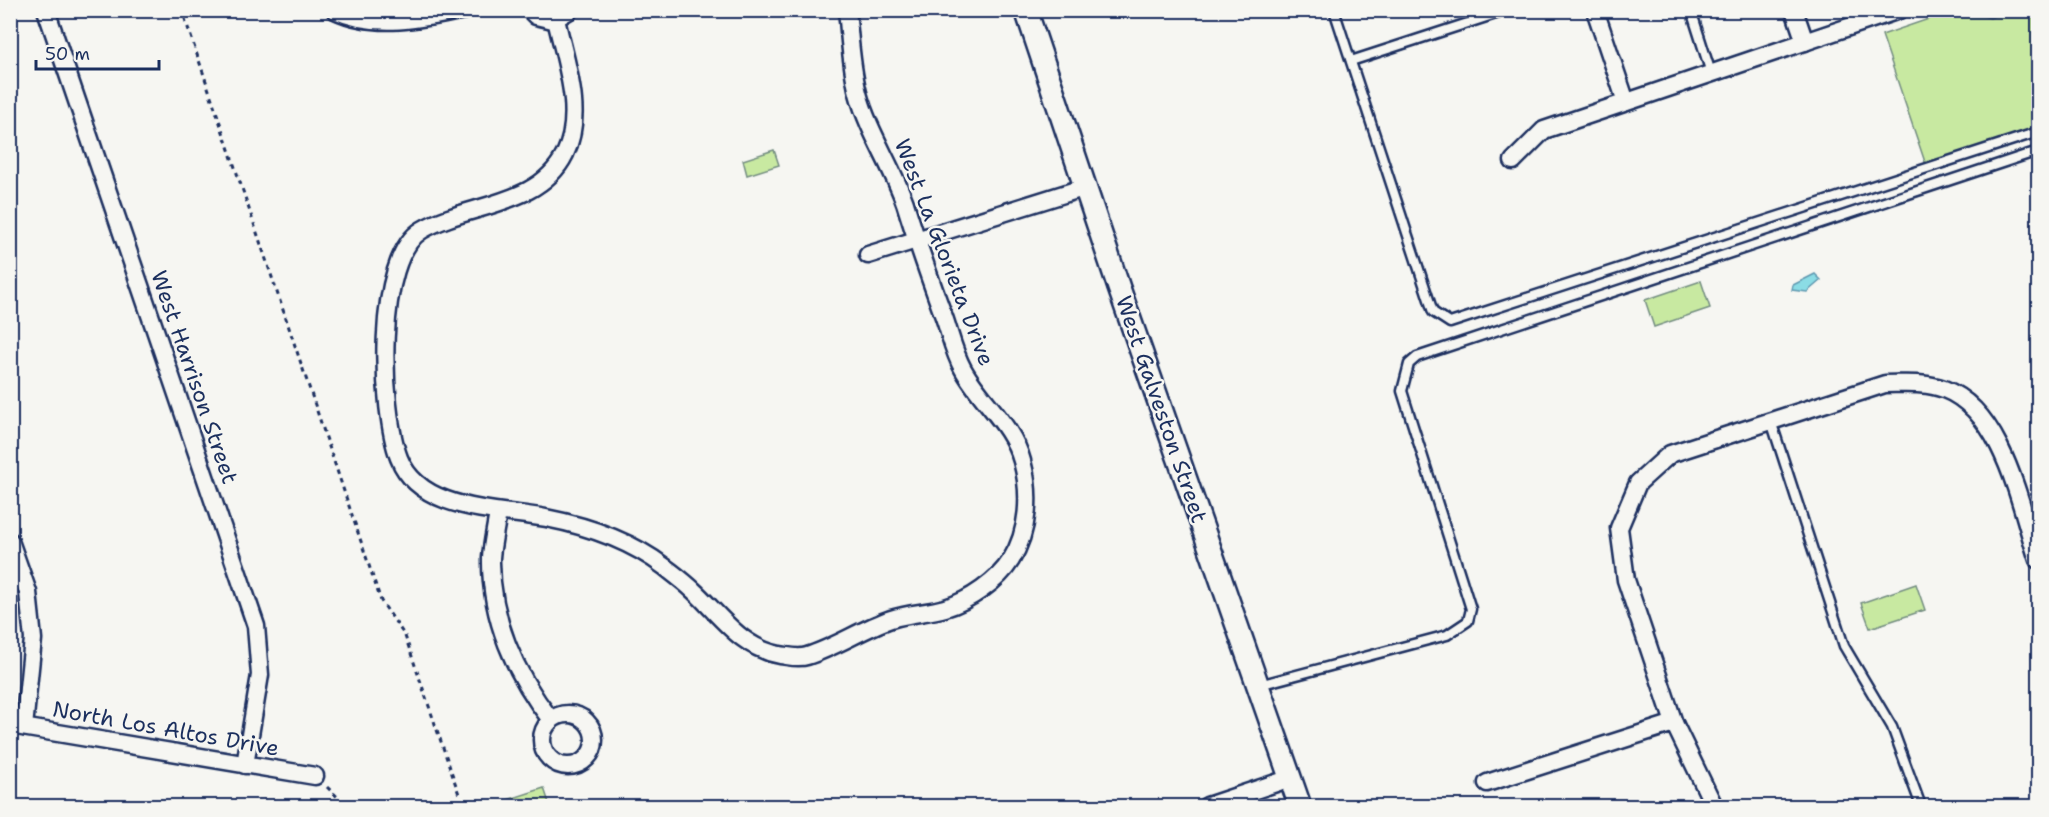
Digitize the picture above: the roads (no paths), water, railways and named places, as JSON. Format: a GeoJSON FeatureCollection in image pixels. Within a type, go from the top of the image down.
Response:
{"type":"FeatureCollection","features":[{"type":"Feature","properties":{"kind":"street","name":"West Harrison Street"},"geometry":{"type":"LineString","coordinates":[[46,10],[256,626],[260,675],[245,765]]}},
{"type":"Feature","properties":{"kind":"street"},"geometry":{"type":"LineString","coordinates":[[335,10],[385,22],[427,18],[464,10]]}},
{"type":"Feature","properties":{"kind":"street","name":"West La Glorieta Drive"},"geometry":{"type":"LineString","coordinates":[[530,10],[544,19],[563,15],[574,127],[564,156],[547,179],[524,193],[423,229],[405,243],[390,299],[386,340],[387,393],[399,458],[410,478],[440,497],[498,512],[547,518],[601,533],[629,545],[659,562],[691,588],[748,645],[768,653],[802,659],[895,617],[941,610],[964,602],[989,583],[1011,560],[1026,524],[1028,500],[1022,460],[1006,425],[986,403],[962,368],[902,196],[858,95],[847,10]]}},
{"type":"Feature","properties":{"kind":"street","name":"West Galveston Street"},"geometry":{"type":"LineString","coordinates":[[1026,10],[1300,807]]}},
{"type":"Feature","properties":{"kind":"street"},"geometry":{"type":"LineString","coordinates":[[1595,10],[1626,102]]}},
{"type":"Feature","properties":{"kind":"street"},"geometry":{"type":"LineString","coordinates":[[1794,10],[1805,42]]}},
{"type":"Feature","properties":{"kind":"street"},"geometry":{"type":"LineString","coordinates":[[1513,161],[1544,130],[1895,11]]}},
{"type":"Feature","properties":{"kind":"street"},"geometry":{"type":"LineString","coordinates":[[868,255],[1086,187]]}},
{"type":"Feature","properties":{"kind":"street"},"geometry":{"type":"LineString","coordinates":[[1714,807],[1674,723],[1626,580],[1619,528],[1638,483],[1670,454],[1885,384],[1912,383],[1945,389],[1980,413],[2001,448],[2038,560]]}},
{"type":"Feature","properties":{"kind":"street"},"geometry":{"type":"LineString","coordinates":[[498,512],[491,558],[498,615],[509,654],[532,696],[551,720]]}},
{"type":"Feature","properties":{"kind":"street"},"geometry":{"type":"LineString","coordinates":[[10,541],[28,592],[33,639],[17,726]]}},
{"type":"Feature","properties":{"kind":"street"},"geometry":{"type":"LineString","coordinates":[[1487,783],[1674,723]]}},
{"type":"Feature","properties":{"kind":"street","name":"North Los Altos Drive"},"geometry":{"type":"LineString","coordinates":[[17,726],[315,776]]}},
{"type":"Feature","properties":{"kind":"street"},"geometry":{"type":"LineString","coordinates":[[1207,807],[1291,778]]}},
{"type":"Feature","properties":{"kind":"lane"},"geometry":{"type":"LineString","coordinates":[[1334,10],[1433,312],[1450,323],[2038,132]]}},
{"type":"Feature","properties":{"kind":"lane"},"geometry":{"type":"LineString","coordinates":[[1351,61],[1508,10]]}},
{"type":"Feature","properties":{"kind":"lane"},"geometry":{"type":"LineString","coordinates":[[1691,10],[1711,73]]}},
{"type":"Feature","properties":{"kind":"lane"},"geometry":{"type":"LineString","coordinates":[[1258,685],[1447,635],[1468,621],[1471,609],[1402,391],[1409,364],[1417,357],[2038,151]]}},
{"type":"Feature","properties":{"kind":"lane"},"geometry":{"type":"LineString","coordinates":[[1771,421],[1844,646],[1892,727],[1903,750],[1921,807]]}},
{"type":"Feature","properties":{"kind":"water"},"geometry":{"type":"Polygon","coordinates":[[[1815,274],[1821,280],[1807,292],[1792,290],[1793,285],[1815,274]]]}}]}
